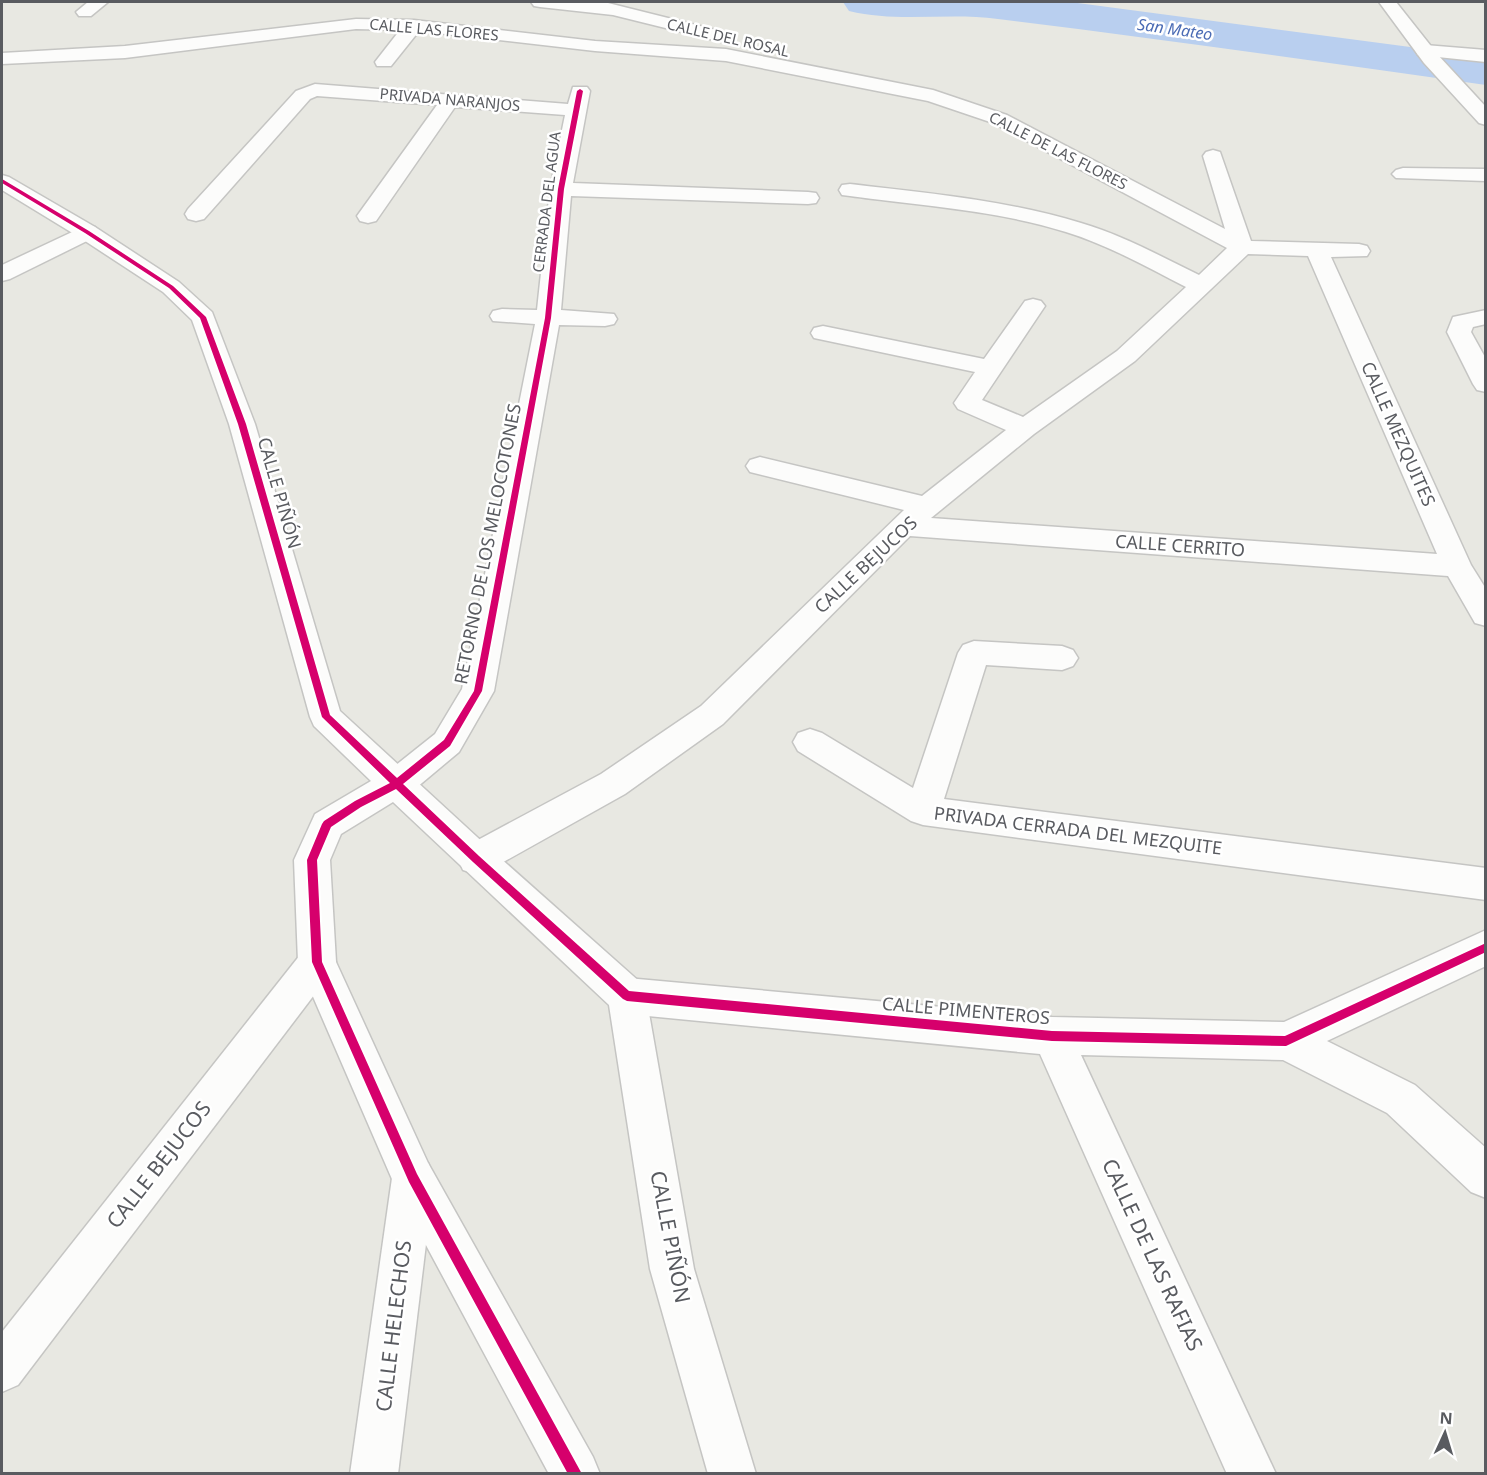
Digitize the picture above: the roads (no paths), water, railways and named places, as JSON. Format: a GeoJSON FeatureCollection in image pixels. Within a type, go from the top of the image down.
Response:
{"type":"FeatureCollection","features":[{"type":"Feature","properties":{"kind":"street"},"geometry":{"type":"LineString","coordinates":[[540,2],[623,13]]}},
{"type":"Feature","properties":{"kind":"street","name":"CALLE DEL ROSAL"},"geometry":{"type":"LineString","coordinates":[[588,2],[623,13],[827,62],[865,81]]}},
{"type":"Feature","properties":{"kind":"street"},"geometry":{"type":"LineString","coordinates":[[1388,2],[1428,55],[1485,119]]}},
{"type":"Feature","properties":{"kind":"street","name":"CALLE LAS FLORES"},"geometry":{"type":"LineString","coordinates":[[2,59],[125,52],[356,24],[414,25],[595,46],[726,55],[865,81]]}},
{"type":"Feature","properties":{"kind":"street"},"geometry":{"type":"LineString","coordinates":[[384,62],[414,25]]}},
{"type":"Feature","properties":{"kind":"street"},"geometry":{"type":"LineString","coordinates":[[587,66],[595,46]]}},
{"type":"Feature","properties":{"kind":"street"},"geometry":{"type":"LineString","coordinates":[[1428,55],[1485,56]]}},
{"type":"Feature","properties":{"kind":"street","name":"CALLE DE LAS FLORES"},"geometry":{"type":"LineString","coordinates":[[865,81],[933,96],[1000,119],[1242,247]]}},
{"type":"Feature","properties":{"kind":"street","name":"PRIVADA NARANJOS"},"geometry":{"type":"LineString","coordinates":[[196,214],[303,95],[315,90],[452,99],[577,100]]}},
{"type":"Feature","properties":{"kind":"street"},"geometry":{"type":"LineString","coordinates":[[368,216],[452,99]]}},
{"type":"Feature","properties":{"kind":"street","name":"CERRADA DEL AGUA"},"geometry":{"type":"LineString","coordinates":[[548,318],[561,189],[577,100]]}},
{"type":"Feature","properties":{"kind":"street"},"geometry":{"type":"LineString","coordinates":[[1213,156],[1242,247],[1359,251]]}},
{"type":"Feature","properties":{"kind":"street"},"geometry":{"type":"LineString","coordinates":[[1403,174],[1485,175]]}},
{"type":"Feature","properties":{"kind":"street","name":"CALLE PIÑÓN"},"geometry":{"type":"LineString","coordinates":[[2,181],[87,232],[171,287],[203,317],[242,424],[326,717],[476,859]]}},
{"type":"Feature","properties":{"kind":"street"},"geometry":{"type":"LineString","coordinates":[[561,189],[808,198]]}},
{"type":"Feature","properties":{"kind":"street"},"geometry":{"type":"LineString","coordinates":[[850,190],[988,208],[1073,227],[1120,246],[1202,286]]}},
{"type":"Feature","properties":{"kind":"street"},"geometry":{"type":"LineString","coordinates":[[2,274],[87,232]]}},
{"type":"Feature","properties":{"kind":"street","name":"CALLE BEJUCOS"},"geometry":{"type":"LineString","coordinates":[[476,859],[613,784],[712,715],[903,526],[1025,428],[1126,356],[1242,247]]}},
{"type":"Feature","properties":{"kind":"street","name":"CALLE MEZQUITES"},"geometry":{"type":"LineString","coordinates":[[1317,251],[1456,566],[1485,615]]}},
{"type":"Feature","properties":{"kind":"street"},"geometry":{"type":"LineString","coordinates":[[1025,428],[967,403],[1033,306]]}},
{"type":"Feature","properties":{"kind":"street"},"geometry":{"type":"LineString","coordinates":[[502,316],[604,319]]}},
{"type":"Feature","properties":{"kind":"street"},"geometry":{"type":"LineString","coordinates":[[1485,317],[1462,322],[1459,332],[1485,384]]}},
{"type":"Feature","properties":{"kind":"street","name":"RETORNO DE LOS MELOCOTONES"},"geometry":{"type":"LineString","coordinates":[[317,962],[312,860],[327,824],[358,804],[398,783],[447,743],[478,691],[548,318]]}},
{"type":"Feature","properties":{"kind":"street"},"geometry":{"type":"LineString","coordinates":[[823,333],[991,368]]}},
{"type":"Feature","properties":{"kind":"street"},"geometry":{"type":"LineString","coordinates":[[760,466],[929,507]]}},
{"type":"Feature","properties":{"kind":"street","name":"CALLE CERRITO"},"geometry":{"type":"LineString","coordinates":[[903,526],[1456,566]]}},
{"type":"Feature","properties":{"kind":"street","name":"PRIVADA CERRADA DEL MEZQUITE"},"geometry":{"type":"LineString","coordinates":[[1062,658],[975,653],[922,811],[1485,884]]}},
{"type":"Feature","properties":{"kind":"street"},"geometry":{"type":"LineString","coordinates":[[810,742],[922,811]]}},
{"type":"Feature","properties":{"kind":"street"},"geometry":{"type":"LineString","coordinates":[[476,859],[627,996]]}},
{"type":"Feature","properties":{"kind":"street","name":"CALLE PIMENTEROS"},"geometry":{"type":"LineString","coordinates":[[1286,1041],[1485,947]]}},
{"type":"Feature","properties":{"kind":"street"},"geometry":{"type":"LineString","coordinates":[[317,962],[413,1179],[576,1473]]}},
{"type":"Feature","properties":{"kind":"street","name":"CALLE BEJUCOS"},"geometry":{"type":"LineString","coordinates":[[2,1368],[317,962]]}},
{"type":"Feature","properties":{"kind":"street","name":"CALLE PIÑÓN"},"geometry":{"type":"LineString","coordinates":[[627,996],[672,1269],[732,1473]]}},
{"type":"Feature","properties":{"kind":"street","name":"CALLE PIMENTEROS"},"geometry":{"type":"LineString","coordinates":[[627,996],[1052,1036],[1286,1041],[1401,1099],[1485,1177]]}},
{"type":"Feature","properties":{"kind":"street","name":"CALLE DE LAS RAFIAS"},"geometry":{"type":"LineString","coordinates":[[1052,1036],[1252,1473]]}},
{"type":"Feature","properties":{"kind":"street","name":"CALLE HELECHOS"},"geometry":{"type":"LineString","coordinates":[[374,1473],[413,1179]]}},
{"type":"Feature","properties":{"kind":"waterway","name":"San Mateo"},"geometry":{"type":"LineString","coordinates":[[864,2],[881,5],[993,5],[1203,31],[1486,71]]}}]}
